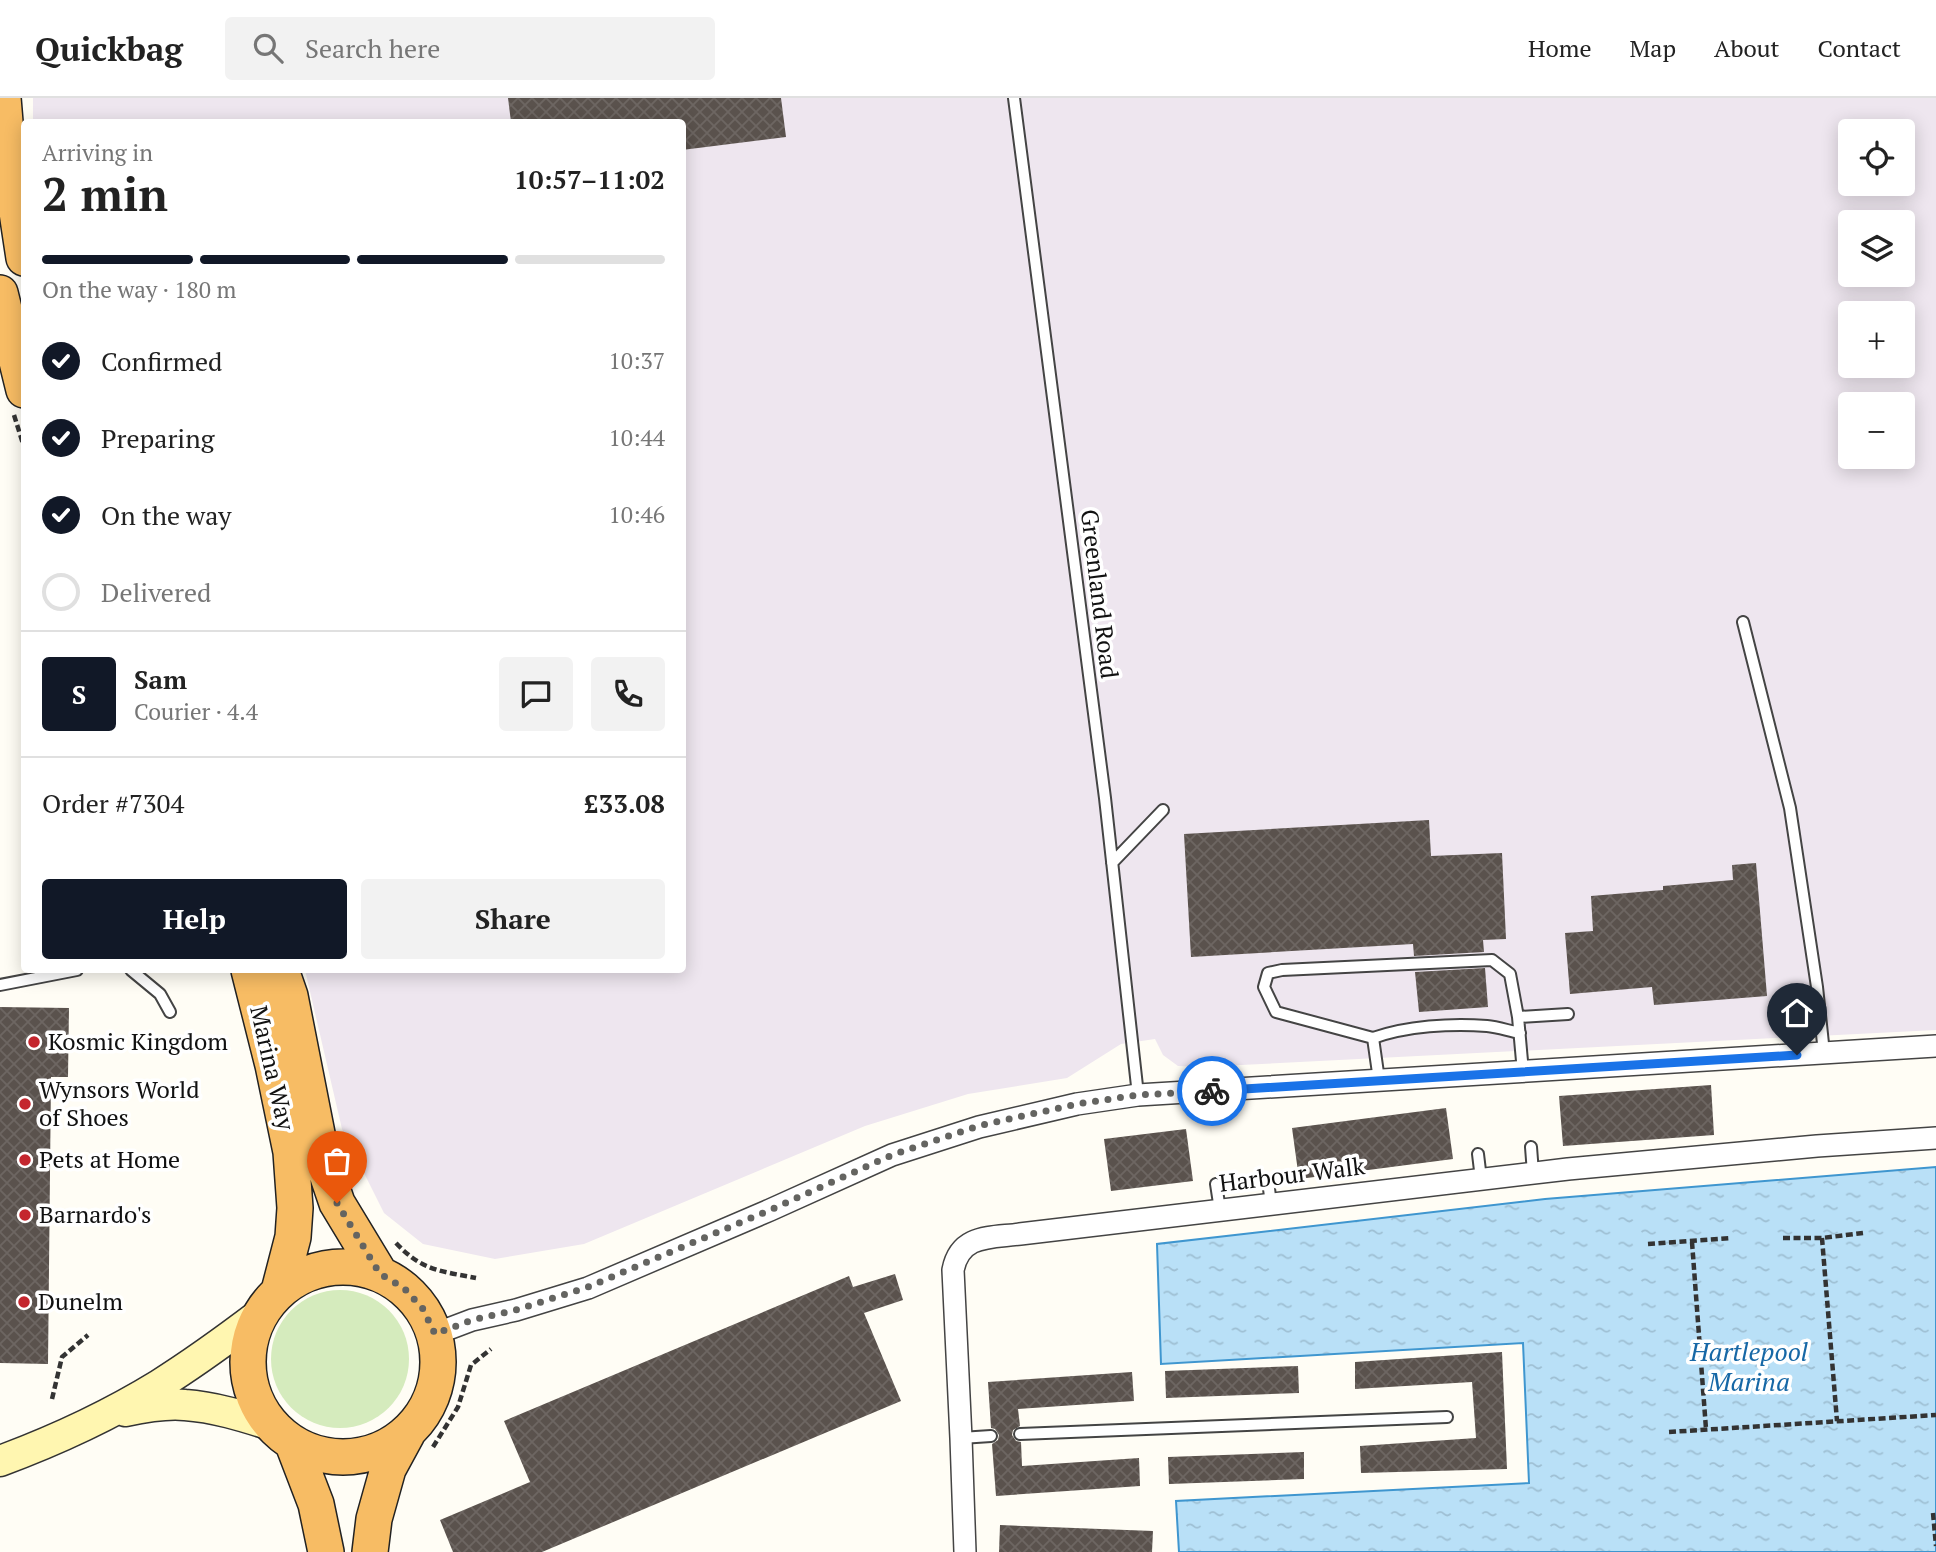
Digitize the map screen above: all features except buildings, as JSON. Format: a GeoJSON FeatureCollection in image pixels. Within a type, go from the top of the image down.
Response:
{"type":"FeatureCollection","features":[{"type":"Feature","properties":{"kind":"highway"},"geometry":{"type":"LineString","coordinates":[[3,98],[7,146],[21,238]]}},
{"type":"Feature","properties":{"kind":"highway"},"geometry":{"type":"LineString","coordinates":[[0,293],[21,378]]}},
{"type":"Feature","properties":{"kind":"highway","name":"Marina Way"},"geometry":{"type":"LineString","coordinates":[[250,973],[291,1152],[295,1209],[293,1237],[269,1303]]}},
{"type":"Feature","properties":{"kind":"highway","name":"Marina Way"},"geometry":{"type":"LineString","coordinates":[[282,973],[290,996],[322,1159],[337,1203],[380,1274]]}},
{"type":"Feature","properties":{"kind":"highway"},"geometry":{"type":"LineString","coordinates":[[326,1552],[316,1504],[282,1434],[255,1400],[248,1371],[249,1342],[269,1303],[301,1276],[327,1267],[354,1267],[380,1274],[404,1288],[423,1309],[435,1334],[439,1362],[436,1388],[425,1413],[419,1443],[388,1469],[374,1519],[370,1552]]}},
{"type":"Feature","properties":{"kind":"highway"},"geometry":{"type":"LineString","coordinates":[[282,1434],[321,1455],[352,1458],[419,1443]]}},
{"type":"Feature","properties":{"kind":"main road"},"geometry":{"type":"LineString","coordinates":[[0,1461],[101,1416],[157,1386],[205,1355],[269,1303]]}},
{"type":"Feature","properties":{"kind":"main road"},"geometry":{"type":"LineString","coordinates":[[101,1416],[142,1407],[184,1405],[237,1414],[282,1434]]}},
{"type":"Feature","properties":{"kind":"street"},"geometry":{"type":"LineString","coordinates":[[435,1334],[472,1320],[516,1310],[588,1287],[892,1155],[978,1126],[1077,1104],[1138,1095],[1936,1046]]}},
{"type":"Feature","properties":{"kind":"street","name":"Harbour Walk"},"geometry":{"type":"LineString","coordinates":[[965,1552],[953,1269],[956,1257],[965,1245],[983,1239],[1533,1173],[1817,1146],[1936,1138]]}},
{"type":"Feature","properties":{"kind":"lane","name":"Greenland Road"},"geometry":{"type":"LineString","coordinates":[[1014,98],[1112,863],[1138,1095]]}},
{"type":"Feature","properties":{"kind":"lane"},"geometry":{"type":"LineString","coordinates":[[1743,622],[1790,808],[1817,987],[1824,1053]]}},
{"type":"Feature","properties":{"kind":"lane"},"geometry":{"type":"LineString","coordinates":[[1112,863],[1163,810]]}},
{"type":"Feature","properties":{"kind":"lane"},"geometry":{"type":"LineString","coordinates":[[1520,1033],[1488,1026],[1451,1027],[1414,1029],[1373,1038],[1276,1012],[1264,988],[1268,973],[1282,970],[1492,960],[1510,974],[1518,1017],[1520,1033],[1523,1072]]}},
{"type":"Feature","properties":{"kind":"lane"},"geometry":{"type":"LineString","coordinates":[[0,985],[62,973]]}},
{"type":"Feature","properties":{"kind":"lane"},"geometry":{"type":"LineString","coordinates":[[135,973],[160,994],[170,1012]]}},
{"type":"Feature","properties":{"kind":"lane"},"geometry":{"type":"LineString","coordinates":[[1518,1017],[1568,1014]]}},
{"type":"Feature","properties":{"kind":"lane"},"geometry":{"type":"LineString","coordinates":[[1373,1038],[1380,1080]]}},
{"type":"Feature","properties":{"kind":"lane"},"geometry":{"type":"LineString","coordinates":[[1531,1147],[1533,1173]]}},
{"type":"Feature","properties":{"kind":"lane"},"geometry":{"type":"LineString","coordinates":[[1478,1154],[1480,1179]]}},
{"type":"Feature","properties":{"kind":"lane"},"geometry":{"type":"LineString","coordinates":[[1268,1181],[1271,1204]]}},
{"type":"Feature","properties":{"kind":"lane"},"geometry":{"type":"LineString","coordinates":[[1216,1184],[1220,1210]]}},
{"type":"Feature","properties":{"kind":"lane"},"geometry":{"type":"LineString","coordinates":[[1020,1434],[1447,1417]]}},
{"type":"Feature","properties":{"kind":"lane"},"geometry":{"type":"LineString","coordinates":[[961,1437],[992,1436]]}},
{"type":"Feature","properties":{"kind":"path"},"geometry":{"type":"LineString","coordinates":[[1783,1238],[1822,1238],[1863,1233]]}},
{"type":"Feature","properties":{"kind":"path"},"geometry":{"type":"LineString","coordinates":[[390,1237],[407,1255],[431,1269],[476,1279]]}},
{"type":"Feature","properties":{"kind":"path"},"geometry":{"type":"LineString","coordinates":[[1648,1244],[1731,1238]]}},
{"type":"Feature","properties":{"kind":"path"},"geometry":{"type":"LineString","coordinates":[[1822,1238],[1837,1421]]}},
{"type":"Feature","properties":{"kind":"path"},"geometry":{"type":"LineString","coordinates":[[1692,1242],[1706,1429]]}},
{"type":"Feature","properties":{"kind":"path"},"geometry":{"type":"LineString","coordinates":[[52,1399],[62,1357],[88,1335]]}},
{"type":"Feature","properties":{"kind":"path"},"geometry":{"type":"LineString","coordinates":[[419,1443],[458,1407],[471,1366],[491,1349]]}},
{"type":"Feature","properties":{"kind":"path"},"geometry":{"type":"LineString","coordinates":[[1669,1432],[1936,1415]]}},
{"type":"Feature","properties":{"kind":"path"},"geometry":{"type":"LineString","coordinates":[[1933,1513],[1936,1546]]}},
{"type":"Feature","properties":{"kind":"shaded area"},"geometry":{"type":"Polygon","coordinates":[[[33,98],[1936,98],[1936,1030],[1200,1067],[1178,1066],[1163,1055],[1155,1039],[1121,1044],[1067,1078],[968,1094],[865,1126],[584,1244],[495,1259],[423,1244],[384,1213],[342,1129],[306,973],[686,973],[686,119],[33,119],[33,98]]]}},
{"type":"Feature","properties":{"kind":"green space"},"geometry":{"type":"Polygon","coordinates":[[[340,1290],[366,1295],[389,1310],[404,1333],[409,1359],[404,1385],[389,1408],[366,1423],[340,1428],[314,1423],[291,1408],[276,1385],[271,1359],[276,1333],[291,1310],[314,1295],[340,1290]]]}},
{"type":"Feature","properties":{"kind":"water","name":"Hartlepool Marina"},"geometry":{"type":"Polygon","coordinates":[[[1936,1167],[1936,1552],[1179,1552],[1176,1501],[1529,1483],[1523,1343],[1161,1364],[1157,1244],[1545,1199],[1936,1167]]]}},
{"type":"Feature","properties":{"kind":"way so far"},"geometry":{"type":"LineString","coordinates":[[337,1203],[380,1274],[404,1288],[423,1309],[435,1334],[472,1320],[516,1310],[588,1287],[892,1155],[978,1126],[1077,1104],[1138,1095],[1212,1091]]}},
{"type":"Feature","properties":{"kind":"place","name":"Kosmic Kingdom"},"geometry":{"type":"Point","coordinates":[34,1042]}},
{"type":"Feature","properties":{"kind":"place","name":"Wynsors World of Shoes"},"geometry":{"type":"Point","coordinates":[25,1104]}},
{"type":"Feature","properties":{"kind":"place","name":"Pets at Home"},"geometry":{"type":"Point","coordinates":[25,1160]}},
{"type":"Feature","properties":{"kind":"place","name":"Barnardo's"},"geometry":{"type":"Point","coordinates":[25,1215]}},
{"type":"Feature","properties":{"kind":"place","name":"Dunelm"},"geometry":{"type":"Point","coordinates":[24,1302]}},
{"type":"Feature","properties":{"kind":"route"},"geometry":{"type":"LineString","coordinates":[[1212,1091],[1797,1055]]}}]}
